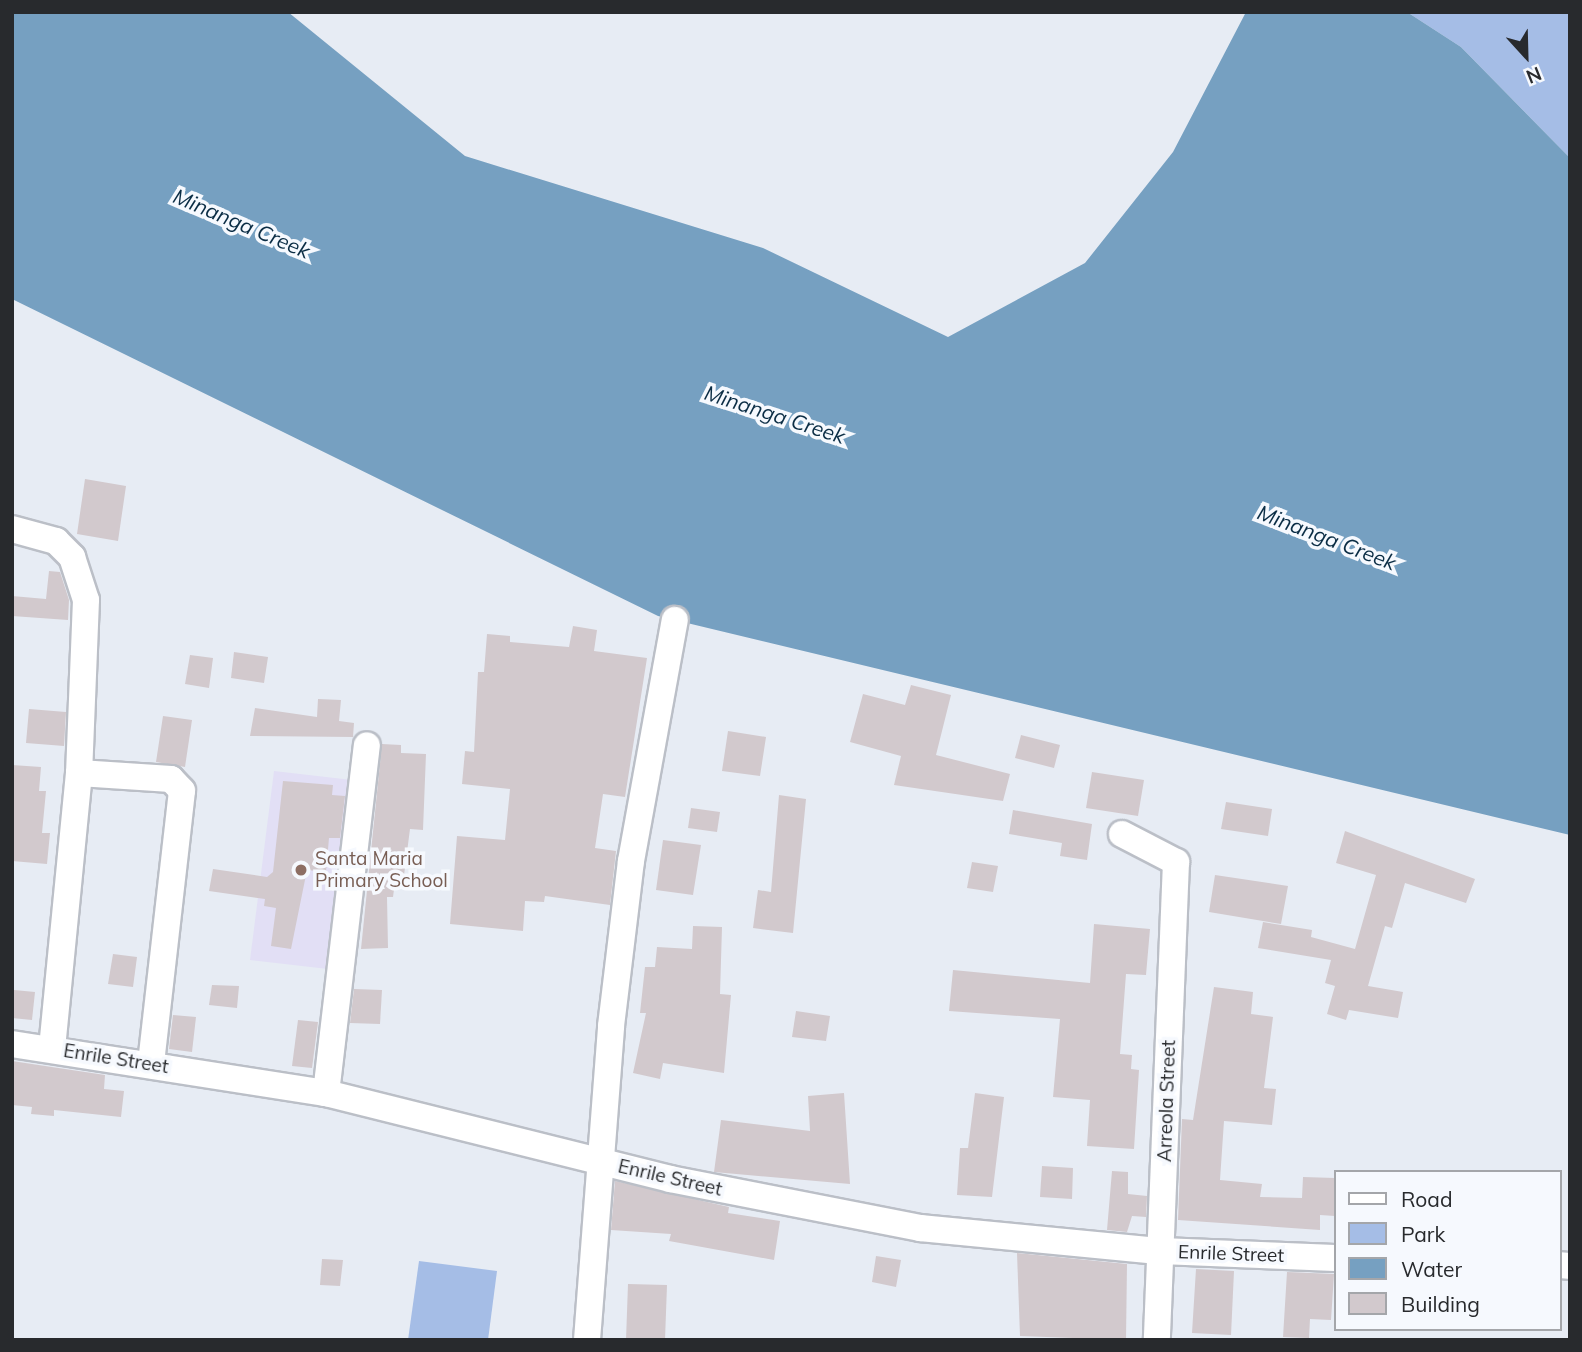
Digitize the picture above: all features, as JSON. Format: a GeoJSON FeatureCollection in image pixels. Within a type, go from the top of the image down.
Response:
{"type":"FeatureCollection","features":[{"type":"Feature","properties":{"kind":"street"},"geometry":{"type":"LineString","coordinates":[[12,529],[57,541],[81,578],[86,624],[79,773],[52,1048]]}},
{"type":"Feature","properties":{"kind":"street"},"geometry":{"type":"LineString","coordinates":[[587,1340],[599,1162],[631,861],[675,620]]}},
{"type":"Feature","properties":{"kind":"street"},"geometry":{"type":"LineString","coordinates":[[326,1093],[367,744]]}},
{"type":"Feature","properties":{"kind":"street"},"geometry":{"type":"LineString","coordinates":[[79,773],[171,779],[182,791],[151,1065]]}},
{"type":"Feature","properties":{"kind":"street","name":"Arreola Street"},"geometry":{"type":"LineString","coordinates":[[1122,834],[1176,862],[1157,1340]]}},
{"type":"Feature","properties":{"kind":"street","name":"Enrile Street"},"geometry":{"type":"LineString","coordinates":[[12,1044],[52,1048],[326,1093],[599,1162],[805,1209],[920,1228],[1161,1251],[1334,1258]]}},
{"type":"Feature","properties":{"kind":"shaded area","name":"Santa Maria Primary School"},"geometry":{"type":"Polygon","coordinates":[[[274,771],[352,780],[328,969],[250,960],[274,771]]]}},
{"type":"Feature","properties":{"kind":"green space"},"geometry":{"type":"Polygon","coordinates":[[[1407,12],[1570,12],[1570,158],[1461,47],[1407,12]]]}},
{"type":"Feature","properties":{"kind":"green space"},"geometry":{"type":"Polygon","coordinates":[[[419,1261],[497,1271],[488,1340],[408,1340],[419,1261]]]}},
{"type":"Feature","properties":{"kind":"water","name":"Minanga Creek"},"geometry":{"type":"Polygon","coordinates":[[[12,12],[288,12],[465,156],[763,248],[948,337],[1085,263],[1173,152],[1246,12],[1407,12],[1461,47],[1570,158],[1570,835],[658,616],[12,299],[12,12]]]}},
{"type":"Feature","properties":{"kind":"building"},"geometry":{"type":"Polygon","coordinates":[[[85,479],[126,486],[118,541],[77,534],[85,479]]]}},
{"type":"Feature","properties":{"kind":"building"},"geometry":{"type":"Polygon","coordinates":[[[49,571],[60,572],[69,600],[68,620],[12,616],[12,596],[46,599],[49,571]]]}},
{"type":"Feature","properties":{"kind":"building"},"geometry":{"type":"Polygon","coordinates":[[[573,626],[597,630],[594,651],[647,658],[625,797],[603,794],[595,848],[616,851],[610,905],[545,896],[544,902],[525,901],[523,931],[450,924],[457,836],[505,840],[510,789],[462,784],[465,751],[474,752],[478,672],[484,672],[487,634],[510,636],[510,642],[569,647],[573,626]]]}},
{"type":"Feature","properties":{"kind":"building"},"geometry":{"type":"Polygon","coordinates":[[[234,652],[268,657],[264,683],[231,678],[234,652]]]}},
{"type":"Feature","properties":{"kind":"building"},"geometry":{"type":"Polygon","coordinates":[[[190,655],[213,658],[209,688],[185,684],[190,655]]]}},
{"type":"Feature","properties":{"kind":"building"},"geometry":{"type":"Polygon","coordinates":[[[911,685],[951,695],[936,755],[1010,774],[1003,801],[894,785],[901,756],[850,742],[863,694],[905,705],[911,685]]]}},
{"type":"Feature","properties":{"kind":"building"},"geometry":{"type":"Polygon","coordinates":[[[318,699],[341,700],[339,721],[354,723],[353,737],[250,736],[255,708],[317,717],[318,699]]]}},
{"type":"Feature","properties":{"kind":"building"},"geometry":{"type":"Polygon","coordinates":[[[29,709],[66,712],[64,746],[26,743],[29,709]]]}},
{"type":"Feature","properties":{"kind":"building"},"geometry":{"type":"Polygon","coordinates":[[[163,716],[192,720],[185,767],[156,762],[163,716]]]}},
{"type":"Feature","properties":{"kind":"building"},"geometry":{"type":"Polygon","coordinates":[[[728,731],[766,737],[760,776],[722,771],[728,731]]]}},
{"type":"Feature","properties":{"kind":"building"},"geometry":{"type":"Polygon","coordinates":[[[1021,735],[1060,745],[1054,768],[1015,758],[1021,735]]]}},
{"type":"Feature","properties":{"kind":"building"},"geometry":{"type":"Polygon","coordinates":[[[382,744],[401,745],[401,753],[426,754],[423,830],[410,829],[403,883],[395,882],[393,897],[387,897],[388,948],[361,949],[382,744]]]}},
{"type":"Feature","properties":{"kind":"building"},"geometry":{"type":"Polygon","coordinates":[[[12,765],[41,767],[39,791],[46,791],[42,833],[50,833],[47,864],[12,861],[12,765]]]}},
{"type":"Feature","properties":{"kind":"building"},"geometry":{"type":"Polygon","coordinates":[[[1092,772],[1144,780],[1138,816],[1086,808],[1092,772]]]}},
{"type":"Feature","properties":{"kind":"building"},"geometry":{"type":"Polygon","coordinates":[[[283,781],[333,785],[332,795],[345,796],[340,838],[329,838],[326,872],[307,870],[291,949],[271,946],[276,908],[264,906],[265,899],[209,891],[213,869],[267,877],[273,872],[283,781]]]}},
{"type":"Feature","properties":{"kind":"building"},"geometry":{"type":"Polygon","coordinates":[[[779,795],[806,799],[793,933],[753,928],[758,890],[771,892],[779,795]]]}},
{"type":"Feature","properties":{"kind":"building"},"geometry":{"type":"Polygon","coordinates":[[[1226,802],[1272,809],[1268,836],[1221,829],[1226,802]]]}},
{"type":"Feature","properties":{"kind":"building"},"geometry":{"type":"Polygon","coordinates":[[[691,808],[720,812],[717,832],[688,828],[691,808]]]}},
{"type":"Feature","properties":{"kind":"building"},"geometry":{"type":"Polygon","coordinates":[[[1013,810],[1092,824],[1087,860],[1060,856],[1062,843],[1009,834],[1013,810]]]}},
{"type":"Feature","properties":{"kind":"building"},"geometry":{"type":"Polygon","coordinates":[[[1345,831],[1475,879],[1466,903],[1405,883],[1392,928],[1385,926],[1368,986],[1403,992],[1398,1018],[1349,1010],[1346,1020],[1327,1014],[1335,986],[1325,983],[1331,960],[1258,948],[1263,922],[1312,930],[1311,937],[1355,949],[1376,875],[1336,863],[1345,831]]]}},
{"type":"Feature","properties":{"kind":"building"},"geometry":{"type":"Polygon","coordinates":[[[663,840],[701,845],[693,895],[656,890],[663,840]]]}},
{"type":"Feature","properties":{"kind":"building"},"geometry":{"type":"Polygon","coordinates":[[[972,862],[998,866],[993,892],[967,888],[972,862]]]}},
{"type":"Feature","properties":{"kind":"building"},"geometry":{"type":"Polygon","coordinates":[[[1215,875],[1288,886],[1281,924],[1209,912],[1215,875]]]}},
{"type":"Feature","properties":{"kind":"building"},"geometry":{"type":"Polygon","coordinates":[[[1094,924],[1150,929],[1146,975],[1126,974],[1120,1054],[1132,1055],[1131,1069],[1139,1070],[1134,1149],[1087,1146],[1090,1100],[1053,1097],[1060,1019],[949,1011],[953,970],[1090,983],[1094,924]]]}},
{"type":"Feature","properties":{"kind":"building"},"geometry":{"type":"Polygon","coordinates":[[[693,926],[722,927],[720,994],[731,995],[724,1073],[663,1063],[660,1079],[633,1073],[646,1013],[640,1013],[645,967],[655,967],[657,947],[692,949],[693,926]]]}},
{"type":"Feature","properties":{"kind":"building"},"geometry":{"type":"Polygon","coordinates":[[[113,954],[137,957],[133,987],[108,984],[113,954]]]}},
{"type":"Feature","properties":{"kind":"building"},"geometry":{"type":"Polygon","coordinates":[[[212,985],[239,986],[237,1008],[209,1005],[212,985]]]}},
{"type":"Feature","properties":{"kind":"building"},"geometry":{"type":"Polygon","coordinates":[[[1214,987],[1253,992],[1251,1014],[1273,1017],[1264,1088],[1276,1089],[1272,1125],[1224,1121],[1220,1180],[1262,1184],[1260,1197],[1302,1198],[1303,1177],[1334,1178],[1334,1216],[1320,1215],[1320,1230],[1178,1220],[1182,1119],[1193,1120],[1214,987]]]}},
{"type":"Feature","properties":{"kind":"building"},"geometry":{"type":"Polygon","coordinates":[[[354,989],[382,990],[380,1024],[350,1023],[354,989]]]}},
{"type":"Feature","properties":{"kind":"building"},"geometry":{"type":"Polygon","coordinates":[[[14,990],[35,992],[32,1020],[12,1018],[14,990]]]}},
{"type":"Feature","properties":{"kind":"building"},"geometry":{"type":"Polygon","coordinates":[[[796,1011],[830,1016],[826,1041],[792,1037],[796,1011]]]}},
{"type":"Feature","properties":{"kind":"building"},"geometry":{"type":"Polygon","coordinates":[[[173,1015],[196,1017],[192,1052],[169,1049],[173,1015]]]}},
{"type":"Feature","properties":{"kind":"building"},"geometry":{"type":"Polygon","coordinates":[[[298,1020],[318,1022],[312,1068],[292,1066],[298,1020]]]}},
{"type":"Feature","properties":{"kind":"building"},"geometry":{"type":"Polygon","coordinates":[[[12,1061],[105,1075],[104,1089],[124,1091],[121,1117],[54,1110],[54,1116],[31,1114],[32,1107],[12,1105],[12,1061]]]}},
{"type":"Feature","properties":{"kind":"building"},"geometry":{"type":"Polygon","coordinates":[[[844,1093],[850,1184],[714,1172],[721,1120],[810,1131],[808,1096],[844,1093]]]}},
{"type":"Feature","properties":{"kind":"building"},"geometry":{"type":"Polygon","coordinates":[[[975,1093],[1004,1097],[992,1197],[957,1195],[960,1148],[968,1148],[975,1093]]]}},
{"type":"Feature","properties":{"kind":"building"},"geometry":{"type":"Polygon","coordinates":[[[1042,1166],[1073,1168],[1072,1199],[1040,1197],[1042,1166]]]}},
{"type":"Feature","properties":{"kind":"building"},"geometry":{"type":"Polygon","coordinates":[[[1112,1171],[1128,1172],[1128,1194],[1147,1196],[1146,1217],[1132,1216],[1127,1232],[1107,1230],[1112,1171]]]}},
{"type":"Feature","properties":{"kind":"building"},"geometry":{"type":"Polygon","coordinates":[[[615,1181],[729,1207],[728,1213],[780,1221],[774,1260],[669,1241],[671,1234],[611,1230],[615,1181]]]}},
{"type":"Feature","properties":{"kind":"building"},"geometry":{"type":"Polygon","coordinates":[[[1017,1253],[1127,1264],[1126,1340],[1020,1336],[1017,1253]]]}},
{"type":"Feature","properties":{"kind":"building"},"geometry":{"type":"Polygon","coordinates":[[[876,1256],[901,1260],[896,1287],[872,1282],[876,1256]]]}},
{"type":"Feature","properties":{"kind":"building"},"geometry":{"type":"Polygon","coordinates":[[[322,1259],[343,1260],[340,1286],[320,1285],[322,1259]]]}},
{"type":"Feature","properties":{"kind":"building"},"geometry":{"type":"Polygon","coordinates":[[[1196,1269],[1234,1271],[1231,1335],[1192,1333],[1196,1269]]]}},
{"type":"Feature","properties":{"kind":"building"},"geometry":{"type":"Polygon","coordinates":[[[1287,1272],[1334,1274],[1331,1320],[1310,1319],[1309,1338],[1283,1337],[1287,1272]]]}},
{"type":"Feature","properties":{"kind":"building"},"geometry":{"type":"Polygon","coordinates":[[[628,1284],[667,1285],[665,1340],[626,1340],[628,1284]]]}},
{"type":"Feature","properties":{"kind":"place","name":"Santa Maria Primary School"},"geometry":{"type":"Point","coordinates":[301,870]}}]}
